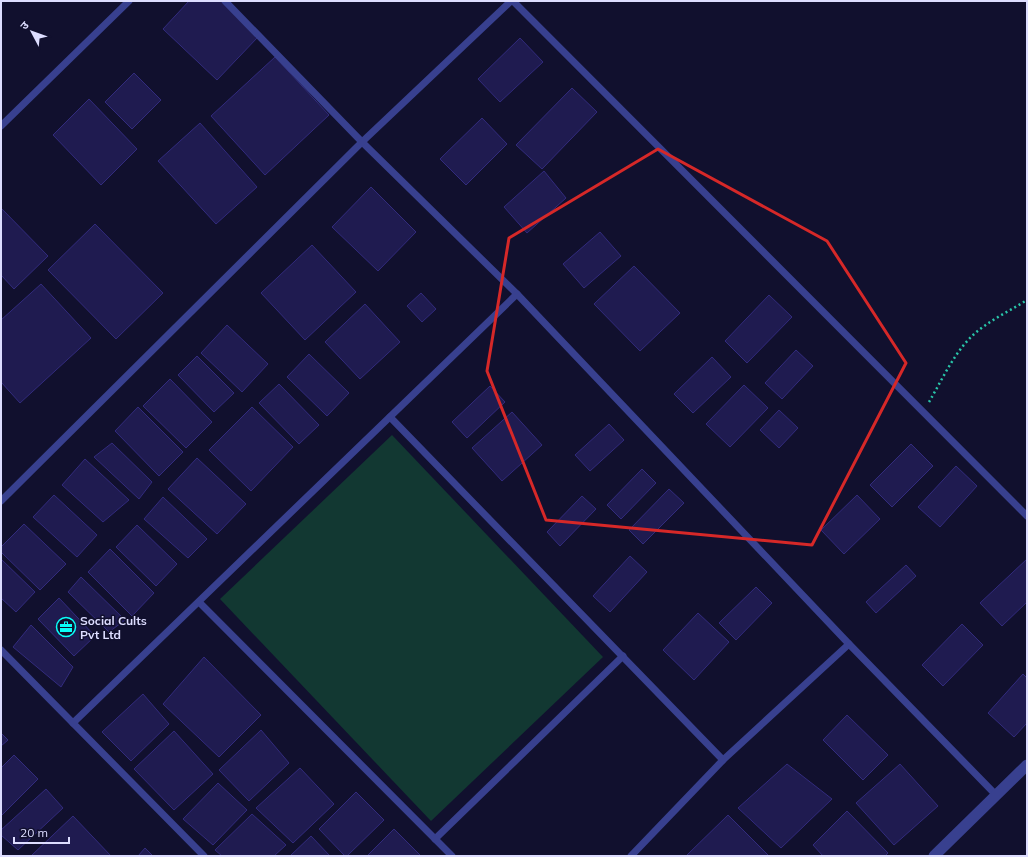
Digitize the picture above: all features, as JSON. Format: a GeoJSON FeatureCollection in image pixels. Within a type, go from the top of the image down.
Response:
{"type":"FeatureCollection","features":[{"type":"Feature","properties":{"kind":"street"},"geometry":{"type":"LineString","coordinates":[[934,856],[1027,766]]}},
{"type":"Feature","properties":{"kind":"lane"},"geometry":{"type":"LineString","coordinates":[[1,126],[129,1]]}},
{"type":"Feature","properties":{"kind":"lane"},"geometry":{"type":"LineString","coordinates":[[225,1],[362,142],[517,294],[848,644],[996,795]]}},
{"type":"Feature","properties":{"kind":"lane"},"geometry":{"type":"LineString","coordinates":[[1,501],[362,142],[512,1],[1027,516]]}},
{"type":"Feature","properties":{"kind":"lane"},"geometry":{"type":"LineString","coordinates":[[73,723],[517,294]]}},
{"type":"Feature","properties":{"kind":"lane"},"geometry":{"type":"LineString","coordinates":[[390,417],[724,760]]}},
{"type":"Feature","properties":{"kind":"lane"},"geometry":{"type":"LineString","coordinates":[[199,602],[452,856]]}},
{"type":"Feature","properties":{"kind":"lane"},"geometry":{"type":"LineString","coordinates":[[631,856],[724,760],[848,644]]}},
{"type":"Feature","properties":{"kind":"lane"},"geometry":{"type":"LineString","coordinates":[[1,650],[204,856]]}},
{"type":"Feature","properties":{"kind":"lane"},"geometry":{"type":"LineString","coordinates":[[435,840],[623,656]]}},
{"type":"Feature","properties":{"kind":"path"},"geometry":{"type":"LineString","coordinates":[[923,413],[960,349],[971,337],[984,326],[1027,300]]}},
{"type":"Feature","properties":{"kind":"highlighted area"},"geometry":{"type":"Polygon","coordinates":[[[658,149],[827,241],[906,363],[812,545],[546,520],[487,371],[509,238],[658,149]]]}},
{"type":"Feature","properties":{"kind":"green space"},"geometry":{"type":"Polygon","coordinates":[[[392,435],[603,657],[431,821],[220,599],[392,435]]]}},
{"type":"Feature","properties":{"kind":"building"},"geometry":{"type":"Polygon","coordinates":[[[189,1],[221,1],[258,37],[217,80],[163,29],[189,1]]]}},
{"type":"Feature","properties":{"kind":"building"},"geometry":{"type":"Polygon","coordinates":[[[520,38],[543,62],[500,102],[478,79],[520,38]]]}},
{"type":"Feature","properties":{"kind":"building"},"geometry":{"type":"Polygon","coordinates":[[[275,57],[329,115],[265,175],[211,116],[275,57]]]}},
{"type":"Feature","properties":{"kind":"building"},"geometry":{"type":"Polygon","coordinates":[[[134,73],[161,100],[132,129],[105,102],[134,73]]]}},
{"type":"Feature","properties":{"kind":"building"},"geometry":{"type":"Polygon","coordinates":[[[572,88],[597,112],[542,169],[516,145],[572,88]]]}},
{"type":"Feature","properties":{"kind":"building"},"geometry":{"type":"Polygon","coordinates":[[[89,99],[137,149],[101,185],[53,135],[89,99]]]}},
{"type":"Feature","properties":{"kind":"building"},"geometry":{"type":"Polygon","coordinates":[[[482,118],[507,144],[466,185],[440,159],[482,118]]]}},
{"type":"Feature","properties":{"kind":"building"},"geometry":{"type":"Polygon","coordinates":[[[200,123],[257,187],[216,224],[158,161],[200,123]]]}},
{"type":"Feature","properties":{"kind":"building"},"geometry":{"type":"Polygon","coordinates":[[[544,171],[566,198],[527,233],[504,207],[544,171]]]}},
{"type":"Feature","properties":{"kind":"building"},"geometry":{"type":"Polygon","coordinates":[[[371,187],[416,232],[378,271],[332,227],[371,187]]]}},
{"type":"Feature","properties":{"kind":"building"},"geometry":{"type":"Polygon","coordinates":[[[1,208],[48,256],[14,289],[1,275],[1,208]]]}},
{"type":"Feature","properties":{"kind":"building"},"geometry":{"type":"Polygon","coordinates":[[[95,224],[163,293],[116,339],[48,270],[95,224]]]}},
{"type":"Feature","properties":{"kind":"building"},"geometry":{"type":"Polygon","coordinates":[[[600,232],[621,256],[584,288],[563,264],[600,232]]]}},
{"type":"Feature","properties":{"kind":"building"},"geometry":{"type":"Polygon","coordinates":[[[312,245],[356,292],[305,340],[261,293],[312,245]]]}},
{"type":"Feature","properties":{"kind":"building"},"geometry":{"type":"Polygon","coordinates":[[[634,266],[680,313],[640,351],[594,304],[634,266]]]}},
{"type":"Feature","properties":{"kind":"building"},"geometry":{"type":"Polygon","coordinates":[[[41,284],[91,338],[20,403],[1,382],[1,320],[41,284]]]}},
{"type":"Feature","properties":{"kind":"building"},"geometry":{"type":"Polygon","coordinates":[[[421,293],[436,309],[422,322],[407,306],[421,293]]]}},
{"type":"Feature","properties":{"kind":"building"},"geometry":{"type":"Polygon","coordinates":[[[769,295],[792,317],[747,363],[725,341],[769,295]]]}},
{"type":"Feature","properties":{"kind":"building"},"geometry":{"type":"Polygon","coordinates":[[[365,304],[400,342],[360,379],[325,342],[365,304]]]}},
{"type":"Feature","properties":{"kind":"building"},"geometry":{"type":"Polygon","coordinates":[[[227,325],[268,364],[242,392],[201,353],[227,325]]]}},
{"type":"Feature","properties":{"kind":"building"},"geometry":{"type":"Polygon","coordinates":[[[796,350],[813,366],[782,399],[765,383],[796,350]]]}},
{"type":"Feature","properties":{"kind":"building"},"geometry":{"type":"Polygon","coordinates":[[[309,354],[349,393],[327,416],[287,377],[309,354]]]}},
{"type":"Feature","properties":{"kind":"building"},"geometry":{"type":"Polygon","coordinates":[[[197,356],[234,393],[214,412],[178,375],[197,356]]]}},
{"type":"Feature","properties":{"kind":"building"},"geometry":{"type":"Polygon","coordinates":[[[712,357],[731,377],[693,413],[674,394],[712,357]]]}},
{"type":"Feature","properties":{"kind":"building"},"geometry":{"type":"Polygon","coordinates":[[[170,379],[212,422],[186,448],[143,406],[170,379]]]}},
{"type":"Feature","properties":{"kind":"building"},"geometry":{"type":"Polygon","coordinates":[[[279,384],[319,425],[299,444],[259,403],[279,384]]]}},
{"type":"Feature","properties":{"kind":"building"},"geometry":{"type":"Polygon","coordinates":[[[744,385],[768,408],[730,447],[706,424],[744,385]]]}},
{"type":"Feature","properties":{"kind":"building"},"geometry":{"type":"Polygon","coordinates":[[[490,386],[505,402],[467,438],[452,422],[490,386]]]}},
{"type":"Feature","properties":{"kind":"building"},"geometry":{"type":"Polygon","coordinates":[[[138,407],[183,452],[159,476],[115,431],[138,407]]]}},
{"type":"Feature","properties":{"kind":"building"},"geometry":{"type":"Polygon","coordinates":[[[252,407],[293,447],[251,491],[209,450],[252,407]]]}},
{"type":"Feature","properties":{"kind":"building"},"geometry":{"type":"Polygon","coordinates":[[[779,410],[798,428],[779,448],[760,430],[779,410]]]}},
{"type":"Feature","properties":{"kind":"building"},"geometry":{"type":"Polygon","coordinates":[[[512,412],[542,445],[502,481],[472,448],[512,412]]]}},
{"type":"Feature","properties":{"kind":"building"},"geometry":{"type":"Polygon","coordinates":[[[609,424],[624,440],[590,471],[575,455],[609,424]]]}},
{"type":"Feature","properties":{"kind":"building"},"geometry":{"type":"Polygon","coordinates":[[[112,443],[152,482],[139,499],[94,457],[112,443]]]}},
{"type":"Feature","properties":{"kind":"building"},"geometry":{"type":"Polygon","coordinates":[[[911,444],[933,466],[892,507],[870,485],[911,444]]]}},
{"type":"Feature","properties":{"kind":"building"},"geometry":{"type":"Polygon","coordinates":[[[197,458],[246,504],[217,534],[168,489],[197,458]]]}},
{"type":"Feature","properties":{"kind":"building"},"geometry":{"type":"Polygon","coordinates":[[[85,459],[129,500],[103,522],[62,485],[85,459]]]}},
{"type":"Feature","properties":{"kind":"building"},"geometry":{"type":"Polygon","coordinates":[[[956,466],[977,486],[940,527],[918,507],[956,466]]]}},
{"type":"Feature","properties":{"kind":"building"},"geometry":{"type":"Polygon","coordinates":[[[642,469],[656,483],[621,519],[607,505],[642,469]]]}},
{"type":"Feature","properties":{"kind":"building"},"geometry":{"type":"Polygon","coordinates":[[[669,489],[684,503],[643,544],[629,530],[669,489]]]}},
{"type":"Feature","properties":{"kind":"building"},"geometry":{"type":"Polygon","coordinates":[[[54,495],[97,535],[77,557],[33,517],[54,495]]]}},
{"type":"Feature","properties":{"kind":"building"},"geometry":{"type":"Polygon","coordinates":[[[857,495],[880,519],[844,554],[821,530],[857,495]]]}},
{"type":"Feature","properties":{"kind":"building"},"geometry":{"type":"Polygon","coordinates":[[[582,496],[596,509],[560,546],[547,532],[582,496]]]}},
{"type":"Feature","properties":{"kind":"building"},"geometry":{"type":"Polygon","coordinates":[[[163,497],[207,539],[188,558],[144,519],[163,497]]]}},
{"type":"Feature","properties":{"kind":"building"},"geometry":{"type":"Polygon","coordinates":[[[24,524],[66,564],[40,590],[1,552],[1,547],[24,524]]]}},
{"type":"Feature","properties":{"kind":"building"},"geometry":{"type":"Polygon","coordinates":[[[137,525],[177,564],[156,586],[116,547],[137,525]]]}},
{"type":"Feature","properties":{"kind":"building"},"geometry":{"type":"Polygon","coordinates":[[[110,549],[154,593],[132,616],[88,572],[110,549]]]}},
{"type":"Feature","properties":{"kind":"building"},"geometry":{"type":"Polygon","coordinates":[[[630,556],[647,572],[610,612],[593,596],[630,556]]]}},
{"type":"Feature","properties":{"kind":"building"},"geometry":{"type":"Polygon","coordinates":[[[1,559],[35,592],[16,612],[1,598],[1,559]]]}},
{"type":"Feature","properties":{"kind":"building"},"geometry":{"type":"Polygon","coordinates":[[[1027,559],[1027,602],[1002,626],[980,603],[1027,559]]]}},
{"type":"Feature","properties":{"kind":"building"},"geometry":{"type":"Polygon","coordinates":[[[906,565],[916,576],[876,613],[866,602],[906,565]]]}},
{"type":"Feature","properties":{"kind":"building"},"geometry":{"type":"Polygon","coordinates":[[[81,577],[125,620],[109,632],[68,592],[81,577]]]}},
{"type":"Feature","properties":{"kind":"building"},"geometry":{"type":"Polygon","coordinates":[[[756,587],[772,603],[736,640],[719,623],[756,587]]]}},
{"type":"Feature","properties":{"kind":"building","name":"Social Cults Pvt Ltd"},"geometry":{"type":"Polygon","coordinates":[[[59,598],[95,636],[74,656],[38,619],[59,598]]]}},
{"type":"Feature","properties":{"kind":"building"},"geometry":{"type":"Polygon","coordinates":[[[698,613],[729,642],[694,680],[663,650],[698,613]]]}},
{"type":"Feature","properties":{"kind":"building"},"geometry":{"type":"Polygon","coordinates":[[[962,624],[983,645],[943,686],[922,665],[962,624]]]}},
{"type":"Feature","properties":{"kind":"building"},"geometry":{"type":"Polygon","coordinates":[[[31,625],[73,667],[61,687],[13,647],[31,625]]]}},
{"type":"Feature","properties":{"kind":"building"},"geometry":{"type":"Polygon","coordinates":[[[204,657],[261,715],[219,757],[163,704],[204,657]]]}},
{"type":"Feature","properties":{"kind":"building"},"geometry":{"type":"Polygon","coordinates":[[[1023,674],[1027,678],[1027,723],[1014,737],[988,713],[1023,674]]]}},
{"type":"Feature","properties":{"kind":"building"},"geometry":{"type":"Polygon","coordinates":[[[143,694],[169,724],[131,761],[102,732],[143,694]]]}},
{"type":"Feature","properties":{"kind":"building"},"geometry":{"type":"Polygon","coordinates":[[[847,715],[888,755],[863,780],[823,740],[847,715]]]}},
{"type":"Feature","properties":{"kind":"building"},"geometry":{"type":"Polygon","coordinates":[[[261,730],[289,763],[249,801],[219,770],[261,730]]]}},
{"type":"Feature","properties":{"kind":"building"},"geometry":{"type":"Polygon","coordinates":[[[174,731],[213,774],[174,810],[134,769],[174,731]]]}},
{"type":"Feature","properties":{"kind":"building"},"geometry":{"type":"Polygon","coordinates":[[[1,733],[8,740],[1,746],[1,733]]]}},
{"type":"Feature","properties":{"kind":"building"},"geometry":{"type":"Polygon","coordinates":[[[14,755],[38,779],[1,816],[1,768],[14,755]]]}},
{"type":"Feature","properties":{"kind":"building"},"geometry":{"type":"Polygon","coordinates":[[[787,764],[832,799],[781,848],[738,808],[787,764]]]}},
{"type":"Feature","properties":{"kind":"building"},"geometry":{"type":"Polygon","coordinates":[[[900,764],[938,806],[894,845],[856,803],[900,764]]]}},
{"type":"Feature","properties":{"kind":"building"},"geometry":{"type":"Polygon","coordinates":[[[300,768],[334,804],[293,843],[256,808],[300,768]]]}},
{"type":"Feature","properties":{"kind":"building"},"geometry":{"type":"Polygon","coordinates":[[[218,783],[247,810],[213,845],[183,819],[218,783]]]}},
{"type":"Feature","properties":{"kind":"building"},"geometry":{"type":"Polygon","coordinates":[[[46,789],[63,808],[18,850],[1,835],[1,830],[46,789]]]}},
{"type":"Feature","properties":{"kind":"building"},"geometry":{"type":"Polygon","coordinates":[[[356,792],[384,820],[347,856],[345,856],[319,829],[356,792]]]}},
{"type":"Feature","properties":{"kind":"building"},"geometry":{"type":"Polygon","coordinates":[[[847,811],[888,853],[885,856],[823,856],[813,845],[847,811]]]}},
{"type":"Feature","properties":{"kind":"building"},"geometry":{"type":"Polygon","coordinates":[[[252,814],[286,845],[274,856],[222,856],[215,850],[252,814]]]}},
{"type":"Feature","properties":{"kind":"building"},"geometry":{"type":"Polygon","coordinates":[[[728,815],[769,856],[686,856],[728,815]]]}},
{"type":"Feature","properties":{"kind":"building"},"geometry":{"type":"Polygon","coordinates":[[[73,816],[111,856],[31,856],[73,816]]]}},
{"type":"Feature","properties":{"kind":"building"},"geometry":{"type":"Polygon","coordinates":[[[394,829],[421,856],[367,856],[394,829]]]}},
{"type":"Feature","properties":{"kind":"building"},"geometry":{"type":"Polygon","coordinates":[[[311,836],[330,856],[290,856],[311,836]]]}},
{"type":"Feature","properties":{"kind":"building"},"geometry":{"type":"Polygon","coordinates":[[[145,848],[153,856],[138,856],[145,848]]]}},
{"type":"Feature","properties":{"kind":"place","name":"Social Cults Pvt Ltd"},"geometry":{"type":"Point","coordinates":[66,627]}}]}
